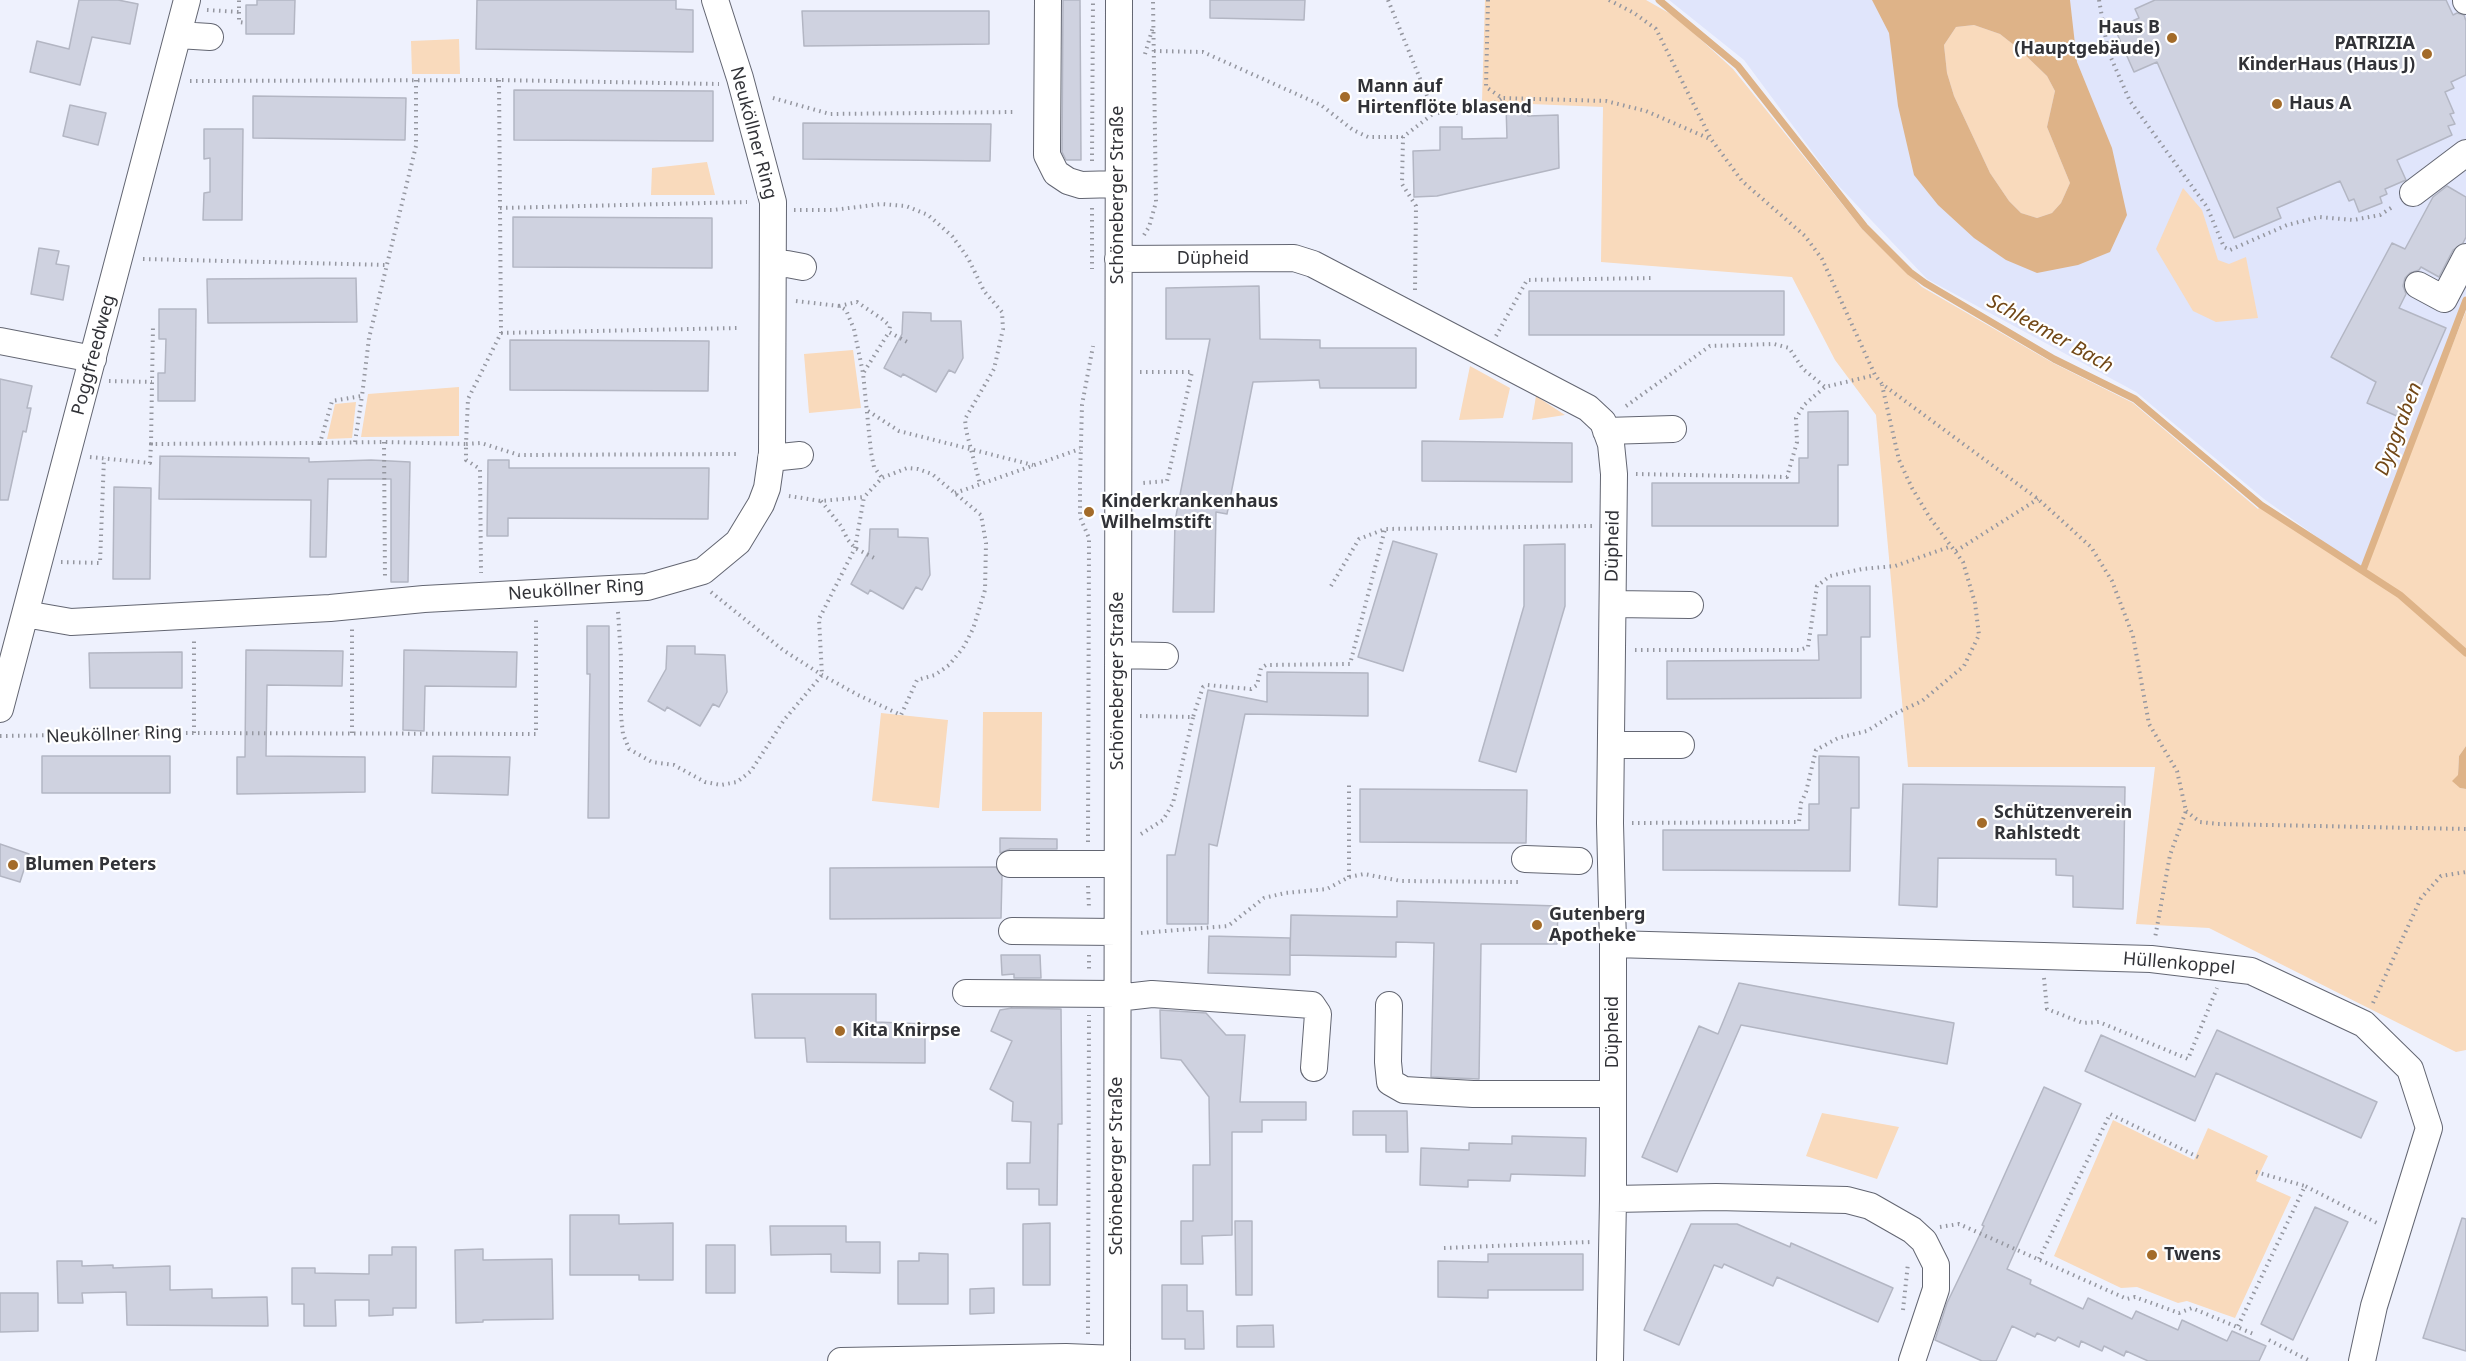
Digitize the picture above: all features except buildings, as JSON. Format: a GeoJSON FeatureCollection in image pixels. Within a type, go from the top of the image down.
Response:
{"type":"FeatureCollection","features":[{"type":"Feature","properties":{"kind":"street","name":"Neuköllner Ring"},"geometry":{"type":"LineString","coordinates":[[25,614],[71,622],[330,608],[424,598],[647,587],[703,571],[738,542],[767,489],[771,458],[773,202],[740,78],[715,0]]}},
{"type":"Feature","properties":{"kind":"street"},"geometry":{"type":"LineString","coordinates":[[1048,0],[1047,155],[1056,173],[1075,183],[1118,184]]}},
{"type":"Feature","properties":{"kind":"street","name":"Schöneberger Straße"},"geometry":{"type":"LineString","coordinates":[[1117,1360],[1119,0]]}},
{"type":"Feature","properties":{"kind":"street","name":"Poggfreedweg"},"geometry":{"type":"LineString","coordinates":[[0,709],[186,4]]}},
{"type":"Feature","properties":{"kind":"street"},"geometry":{"type":"LineString","coordinates":[[178,35],[210,37]]}},
{"type":"Feature","properties":{"kind":"street"},"geometry":{"type":"LineString","coordinates":[[2413,194],[2466,153]]}},
{"type":"Feature","properties":{"kind":"street"},"geometry":{"type":"LineString","coordinates":[[2418,285],[2444,299],[2466,257]]}},
{"type":"Feature","properties":{"kind":"street","name":"Düpheid"},"geometry":{"type":"LineString","coordinates":[[1118,259],[1294,258],[1314,264],[1588,408],[1597,414],[1604,426],[1611,444],[1614,474],[1610,823],[1613,944],[1613,1199],[1610,1361]]}},
{"type":"Feature","properties":{"kind":"street"},"geometry":{"type":"LineString","coordinates":[[773,265],[787,264],[803,267]]}},
{"type":"Feature","properties":{"kind":"street"},"geometry":{"type":"LineString","coordinates":[[0,341],[90,370]]}},
{"type":"Feature","properties":{"kind":"street"},"geometry":{"type":"LineString","coordinates":[[1604,426],[1673,429]]}},
{"type":"Feature","properties":{"kind":"street"},"geometry":{"type":"LineString","coordinates":[[771,458],[800,455]]}},
{"type":"Feature","properties":{"kind":"street"},"geometry":{"type":"LineString","coordinates":[[1613,604],[1690,604]]}},
{"type":"Feature","properties":{"kind":"street"},"geometry":{"type":"LineString","coordinates":[[1118,655],[1165,656]]}},
{"type":"Feature","properties":{"kind":"street"},"geometry":{"type":"LineString","coordinates":[[1612,745],[1682,745]]}},
{"type":"Feature","properties":{"kind":"street"},"geometry":{"type":"LineString","coordinates":[[1522,870],[1579,861]]}},
{"type":"Feature","properties":{"kind":"street"},"geometry":{"type":"LineString","coordinates":[[1010,864],[1117,864]]}},
{"type":"Feature","properties":{"kind":"street"},"geometry":{"type":"LineString","coordinates":[[1012,931],[1117,933]]}},
{"type":"Feature","properties":{"kind":"street","name":"Hüllenkoppel"},"geometry":{"type":"LineString","coordinates":[[1613,944],[2151,959],[2251,971],[2364,1024],[2410,1069],[2430,1128],[2374,1306],[2362,1361]]}},
{"type":"Feature","properties":{"kind":"street"},"geometry":{"type":"LineString","coordinates":[[966,993],[1089,993],[1117,996],[1152,994],[1312,1005],[1318,1014],[1314,1068]]}},
{"type":"Feature","properties":{"kind":"street"},"geometry":{"type":"LineString","coordinates":[[1389,1005],[1390,1082],[1404,1090],[1473,1094],[1613,1094]]}},
{"type":"Feature","properties":{"kind":"street"},"geometry":{"type":"LineString","coordinates":[[1613,1199],[1716,1197],[1847,1200],[1870,1206],[1918,1236],[1936,1264],[1936,1289],[1912,1361]]}},
{"type":"Feature","properties":{"kind":"street"},"geometry":{"type":"LineString","coordinates":[[841,1361],[1088,1358],[1117,1360]]}},
{"type":"Feature","properties":{"kind":"path"},"geometry":{"type":"LineString","coordinates":[[239,0],[239,22],[246,22]]}},
{"type":"Feature","properties":{"kind":"path"},"geometry":{"type":"LineString","coordinates":[[1092,0],[1093,281]]}},
{"type":"Feature","properties":{"kind":"path"},"geometry":{"type":"LineString","coordinates":[[1142,238],[1149,227],[1156,202],[1153,0]]}},
{"type":"Feature","properties":{"kind":"path"},"geometry":{"type":"LineString","coordinates":[[1388,0],[1434,113]]}},
{"type":"Feature","properties":{"kind":"path"},"geometry":{"type":"LineString","coordinates":[[1488,0],[1486,87],[1502,98],[1606,101],[1646,111],[1711,139]]}},
{"type":"Feature","properties":{"kind":"path"},"geometry":{"type":"LineString","coordinates":[[1609,0],[1634,13],[1656,29],[1711,139],[1742,181],[1805,236],[1822,259],[1875,375],[1882,384],[2038,499],[2091,547],[2112,581],[2133,636],[2150,724],[2177,771],[2186,811],[2170,855],[2151,959]]}},
{"type":"Feature","properties":{"kind":"path"},"geometry":{"type":"LineString","coordinates":[[2099,0],[2108,51],[2130,101],[2206,207],[2224,247],[2230,250],[2287,225],[2319,217],[2354,220],[2380,215],[2413,194]]}},
{"type":"Feature","properties":{"kind":"path"},"geometry":{"type":"LineString","coordinates":[[186,4],[239,12]]}},
{"type":"Feature","properties":{"kind":"path"},"geometry":{"type":"LineString","coordinates":[[1154,51],[1203,51],[1321,105],[1353,130],[1368,137],[1403,137],[1434,113],[1480,113],[1502,98]]}},
{"type":"Feature","properties":{"kind":"path"},"geometry":{"type":"LineString","coordinates":[[355,442],[369,338],[416,146],[416,80]]}},
{"type":"Feature","properties":{"kind":"path"},"geometry":{"type":"LineString","coordinates":[[166,81],[499,80],[723,84]]}},
{"type":"Feature","properties":{"kind":"path"},"geometry":{"type":"LineString","coordinates":[[481,584],[480,469],[466,460],[466,444],[468,399],[501,333],[499,80]]}},
{"type":"Feature","properties":{"kind":"path"},"geometry":{"type":"LineString","coordinates":[[773,98],[830,114],[1016,112]]}},
{"type":"Feature","properties":{"kind":"path"},"geometry":{"type":"LineString","coordinates":[[1403,137],[1402,184],[1416,206],[1415,318]]}},
{"type":"Feature","properties":{"kind":"path"},"geometry":{"type":"LineString","coordinates":[[500,208],[747,201]]}},
{"type":"Feature","properties":{"kind":"path"},"geometry":{"type":"LineString","coordinates":[[784,210],[833,210],[881,204],[906,206],[928,215],[952,236],[968,258],[984,291],[1002,312],[1003,329],[994,369],[965,419],[981,484]]}},
{"type":"Feature","properties":{"kind":"path"},"geometry":{"type":"LineString","coordinates":[[119,259],[388,265]]}},
{"type":"Feature","properties":{"kind":"path"},"geometry":{"type":"LineString","coordinates":[[1485,355],[1527,280],[1653,278]]}},
{"type":"Feature","properties":{"kind":"path"},"geometry":{"type":"LineString","coordinates":[[786,302],[811,301],[839,306],[846,310],[854,329],[863,373],[874,467],[882,478]]}},
{"type":"Feature","properties":{"kind":"path"},"geometry":{"type":"LineString","coordinates":[[839,306],[857,302],[890,326],[890,332],[863,373]]}},
{"type":"Feature","properties":{"kind":"path"},"geometry":{"type":"LineString","coordinates":[[67,454],[150,463],[153,325]]}},
{"type":"Feature","properties":{"kind":"path"},"geometry":{"type":"LineString","coordinates":[[501,333],[740,328]]}},
{"type":"Feature","properties":{"kind":"path"},"geometry":{"type":"LineString","coordinates":[[890,332],[909,343]]}},
{"type":"Feature","properties":{"kind":"path"},"geometry":{"type":"LineString","coordinates":[[1088,1358],[1089,538],[1080,518],[1080,448],[1082,405],[1094,340]]}},
{"type":"Feature","properties":{"kind":"path"},"geometry":{"type":"LineString","coordinates":[[1604,426],[1710,346],[1774,344],[1789,348],[1803,369],[1825,387]]}},
{"type":"Feature","properties":{"kind":"path"},"geometry":{"type":"LineString","coordinates":[[90,370],[152,382]]}},
{"type":"Feature","properties":{"kind":"path"},"geometry":{"type":"LineString","coordinates":[[1118,372],[1192,372],[1167,481],[1142,483]]}},
{"type":"Feature","properties":{"kind":"path"},"geometry":{"type":"LineString","coordinates":[[1614,474],[1786,477],[1797,442],[1796,418],[1804,405],[1825,387],[1875,375]]}},
{"type":"Feature","properties":{"kind":"path"},"geometry":{"type":"LineString","coordinates":[[1610,823],[1799,822],[1801,803],[1806,792],[1816,750],[1838,738],[1867,731],[1894,714],[1922,701],[1964,666],[1979,635],[1975,603],[1963,562],[1918,498],[1899,460],[1882,384]]}},
{"type":"Feature","properties":{"kind":"path"},"geometry":{"type":"LineString","coordinates":[[320,443],[332,401],[362,396]]}},
{"type":"Feature","properties":{"kind":"path"},"geometry":{"type":"LineString","coordinates":[[867,411],[884,424],[899,431],[1033,465]]}},
{"type":"Feature","properties":{"kind":"path"},"geometry":{"type":"LineString","coordinates":[[384,442],[385,590]]}},
{"type":"Feature","properties":{"kind":"path"},"geometry":{"type":"LineString","coordinates":[[151,444],[481,443],[519,455],[739,454]]}},
{"type":"Feature","properties":{"kind":"path"},"geometry":{"type":"LineString","coordinates":[[955,493],[1080,448]]}},
{"type":"Feature","properties":{"kind":"path"},"geometry":{"type":"LineString","coordinates":[[39,562],[100,562],[104,458]]}},
{"type":"Feature","properties":{"kind":"path"},"geometry":{"type":"LineString","coordinates":[[618,602],[621,716],[623,734],[629,749],[652,762],[674,765],[705,782],[721,785],[737,782],[751,771],[784,720],[822,675],[819,618],[855,548],[864,497],[882,478],[907,468],[918,469],[932,474],[981,514],[987,554],[985,590],[973,629],[963,648],[949,665],[935,675],[916,680],[901,715],[858,695],[822,675],[783,650],[703,586]]}},
{"type":"Feature","properties":{"kind":"path"},"geometry":{"type":"LineString","coordinates":[[786,495],[821,501],[864,497]]}},
{"type":"Feature","properties":{"kind":"path"},"geometry":{"type":"LineString","coordinates":[[1956,551],[2038,499]]}},
{"type":"Feature","properties":{"kind":"path"},"geometry":{"type":"LineString","coordinates":[[821,501],[855,548],[876,559]]}},
{"type":"Feature","properties":{"kind":"path"},"geometry":{"type":"LineString","coordinates":[[1331,586],[1359,539],[1385,529],[1613,526]]}},
{"type":"Feature","properties":{"kind":"path"},"geometry":{"type":"LineString","coordinates":[[1140,835],[1163,820],[1173,804],[1193,717],[1203,687],[1207,685],[1251,688],[1257,685],[1261,668],[1266,665],[1350,664],[1385,529]]}},
{"type":"Feature","properties":{"kind":"path"},"geometry":{"type":"LineString","coordinates":[[1613,650],[1800,650],[1808,647],[1817,586],[1830,576],[1862,569],[1895,566],[1952,546]]}},
{"type":"Feature","properties":{"kind":"path","name":"Neuköllner Ring"},"geometry":{"type":"LineString","coordinates":[[0,736],[194,732],[536,734],[536,609]]}},
{"type":"Feature","properties":{"kind":"path"},"geometry":{"type":"LineString","coordinates":[[352,621],[352,733]]}},
{"type":"Feature","properties":{"kind":"path"},"geometry":{"type":"LineString","coordinates":[[194,631],[194,732]]}},
{"type":"Feature","properties":{"kind":"path"},"geometry":{"type":"LineString","coordinates":[[1140,716],[1193,717]]}},
{"type":"Feature","properties":{"kind":"path"},"geometry":{"type":"LineString","coordinates":[[1349,783],[1349,877]]}},
{"type":"Feature","properties":{"kind":"path"},"geometry":{"type":"LineString","coordinates":[[2186,811],[2200,822],[2218,824],[2466,829]]}},
{"type":"Feature","properties":{"kind":"path"},"geometry":{"type":"LineString","coordinates":[[1117,933],[1204,930],[1228,926],[1264,898],[1285,893],[1327,889],[1349,877],[1364,874],[1401,882],[1522,870]]}},
{"type":"Feature","properties":{"kind":"path"},"geometry":{"type":"LineString","coordinates":[[2364,1024],[2421,898],[2441,876],[2466,872]]}},
{"type":"Feature","properties":{"kind":"path"},"geometry":{"type":"LineString","coordinates":[[2043,956],[2047,1009],[2083,1023],[2099,1022],[2188,1059],[2226,968]]}},
{"type":"Feature","properties":{"kind":"path"},"geometry":{"type":"LineString","coordinates":[[2039,1259],[2110,1114],[2199,1158]]}},
{"type":"Feature","properties":{"kind":"path"},"geometry":{"type":"LineString","coordinates":[[2256,1172],[2305,1186],[2397,1233]]}},
{"type":"Feature","properties":{"kind":"path"},"geometry":{"type":"LineString","coordinates":[[2238,1326],[2305,1186]]}},
{"type":"Feature","properties":{"kind":"path"},"geometry":{"type":"LineString","coordinates":[[1902,1314],[1918,1236],[1959,1224],[2127,1299],[2134,1298],[2179,1313],[2192,1308],[2256,1335]]}},
{"type":"Feature","properties":{"kind":"path"},"geometry":{"type":"LineString","coordinates":[[1444,1248],[1612,1241]]}},
{"type":"Feature","properties":{"kind":"path"},"geometry":{"type":"LineString","coordinates":[[2269,1340],[2310,1361]]}},
{"type":"Feature","properties":{"kind":"shaded area"},"geometry":{"type":"Polygon","coordinates":[[[1485,0],[1646,0],[1676,17],[1733,69],[1863,230],[1922,287],[2053,363],[2133,403],[2258,509],[2261,506],[2362,570],[2466,311],[2466,746],[2459,756],[2458,775],[2460,788],[2466,789],[2466,1050],[2456,1052],[2209,928],[2136,924],[2155,767],[1908,767],[1876,415],[1835,360],[1792,277],[1601,262],[1603,107],[1482,102],[1485,0]]]}},
{"type":"Feature","properties":{"kind":"shaded area"},"geometry":{"type":"Polygon","coordinates":[[[1669,0],[2466,0],[2466,294],[2363,570],[2264,499],[2136,392],[1927,279],[1834,181],[1744,60],[1669,0]]]}},
{"type":"Feature","properties":{"kind":"shaded area"},"geometry":{"type":"Polygon","coordinates":[[[1872,0],[2070,0],[2077,62],[2112,148],[2127,215],[2110,252],[2078,265],[2037,273],[2006,260],[1974,238],[1938,205],[1914,175],[1898,106],[1889,33],[1872,0]],[[1974,25],[1956,27],[1944,45],[1947,73],[1954,96],[1990,173],[2009,201],[2021,213],[2037,218],[2052,213],[2061,203],[2070,183],[2047,127],[2055,91],[2047,76],[2000,34],[1974,25]]]}},
{"type":"Feature","properties":{"kind":"shaded area"},"geometry":{"type":"Polygon","coordinates":[[[1974,25],[2000,34],[2019,49],[2047,76],[2055,91],[2047,127],[2070,183],[2061,203],[2052,213],[2037,218],[2021,213],[2009,201],[1990,173],[1954,96],[1947,73],[1944,45],[1956,27],[1974,25]]]}},
{"type":"Feature","properties":{"kind":"shaded area"},"geometry":{"type":"Polygon","coordinates":[[[459,39],[460,74],[412,74],[411,41],[459,39]]]}},
{"type":"Feature","properties":{"kind":"shaded area"},"geometry":{"type":"Polygon","coordinates":[[[707,162],[715,195],[651,195],[652,168],[707,162]]]}},
{"type":"Feature","properties":{"kind":"shaded area"},"geometry":{"type":"Polygon","coordinates":[[[2183,188],[2202,210],[2218,260],[2229,264],[2246,257],[2258,318],[2216,322],[2193,311],[2156,249],[2183,188]]]}},
{"type":"Feature","properties":{"kind":"shaded area"},"geometry":{"type":"Polygon","coordinates":[[[853,350],[861,408],[809,413],[804,354],[853,350]]]}},
{"type":"Feature","properties":{"kind":"shaded area"},"geometry":{"type":"Polygon","coordinates":[[[1470,366],[1510,388],[1503,418],[1459,420],[1470,366]]]}},
{"type":"Feature","properties":{"kind":"shaded area"},"geometry":{"type":"Polygon","coordinates":[[[459,387],[459,436],[361,437],[368,394],[459,387]]]}},
{"type":"Feature","properties":{"kind":"shaded area"},"geometry":{"type":"Polygon","coordinates":[[[1536,396],[1565,415],[1532,420],[1536,396]]]}},
{"type":"Feature","properties":{"kind":"shaded area"},"geometry":{"type":"Polygon","coordinates":[[[356,402],[352,438],[327,439],[335,404],[356,402]]]}},
{"type":"Feature","properties":{"kind":"shaded area"},"geometry":{"type":"Polygon","coordinates":[[[983,712],[1042,712],[1041,811],[982,811],[983,712]]]}},
{"type":"Feature","properties":{"kind":"shaded area"},"geometry":{"type":"Polygon","coordinates":[[[881,713],[948,720],[939,808],[872,801],[881,713]]]}},
{"type":"Feature","properties":{"kind":"shaded area"},"geometry":{"type":"Polygon","coordinates":[[[2466,746],[2466,789],[2460,788],[2452,781],[2458,775],[2459,756],[2466,746]]]}},
{"type":"Feature","properties":{"kind":"shaded area"},"geometry":{"type":"Polygon","coordinates":[[[1822,1113],[1899,1127],[1877,1179],[1806,1156],[1822,1113]]]}},
{"type":"Feature","properties":{"kind":"shaded area"},"geometry":{"type":"Polygon","coordinates":[[[2113,1120],[2194,1160],[2208,1128],[2268,1156],[2256,1181],[2291,1197],[2235,1318],[2187,1301],[2178,1303],[2137,1287],[2121,1288],[2054,1256],[2113,1120]]]}},
{"type":"Feature","properties":{"kind":"waterway","name":"Schleemer Bach"},"geometry":{"type":"LineString","coordinates":[[1659,0],[1738,66],[1865,227],[1910,272],[2054,359],[2135,399],[2261,505],[2400,595],[2466,653]]}},
{"type":"Feature","properties":{"kind":"waterway","name":"Dypgraben"},"geometry":{"type":"LineString","coordinates":[[2363,570],[2466,300]]}},
{"type":"Feature","properties":{"kind":"place","name":"Haus B (Hauptgebäude)"},"geometry":{"type":"Point","coordinates":[2172,38]}},
{"type":"Feature","properties":{"kind":"place","name":"PATRIZIA KinderHaus (Haus J)"},"geometry":{"type":"Point","coordinates":[2427,54]}},
{"type":"Feature","properties":{"kind":"place","name":"Mann auf Hirtenflöte blasend"},"geometry":{"type":"Point","coordinates":[1345,97]}},
{"type":"Feature","properties":{"kind":"place","name":"Haus A"},"geometry":{"type":"Point","coordinates":[2277,104]}},
{"type":"Feature","properties":{"kind":"place","name":"Kinderkrankenhaus Wilhelmstift"},"geometry":{"type":"Point","coordinates":[1089,512]}},
{"type":"Feature","properties":{"kind":"place","name":"Schützenverein Rahlstedt"},"geometry":{"type":"Point","coordinates":[1982,823]}},
{"type":"Feature","properties":{"kind":"place","name":"Blumen Peters"},"geometry":{"type":"Point","coordinates":[13,865]}},
{"type":"Feature","properties":{"kind":"place","name":"Gutenberg Apotheke"},"geometry":{"type":"Point","coordinates":[1537,925]}},
{"type":"Feature","properties":{"kind":"place","name":"Kita Knirpse"},"geometry":{"type":"Point","coordinates":[840,1031]}},
{"type":"Feature","properties":{"kind":"place","name":"Twens"},"geometry":{"type":"Point","coordinates":[2152,1255]}}]}
